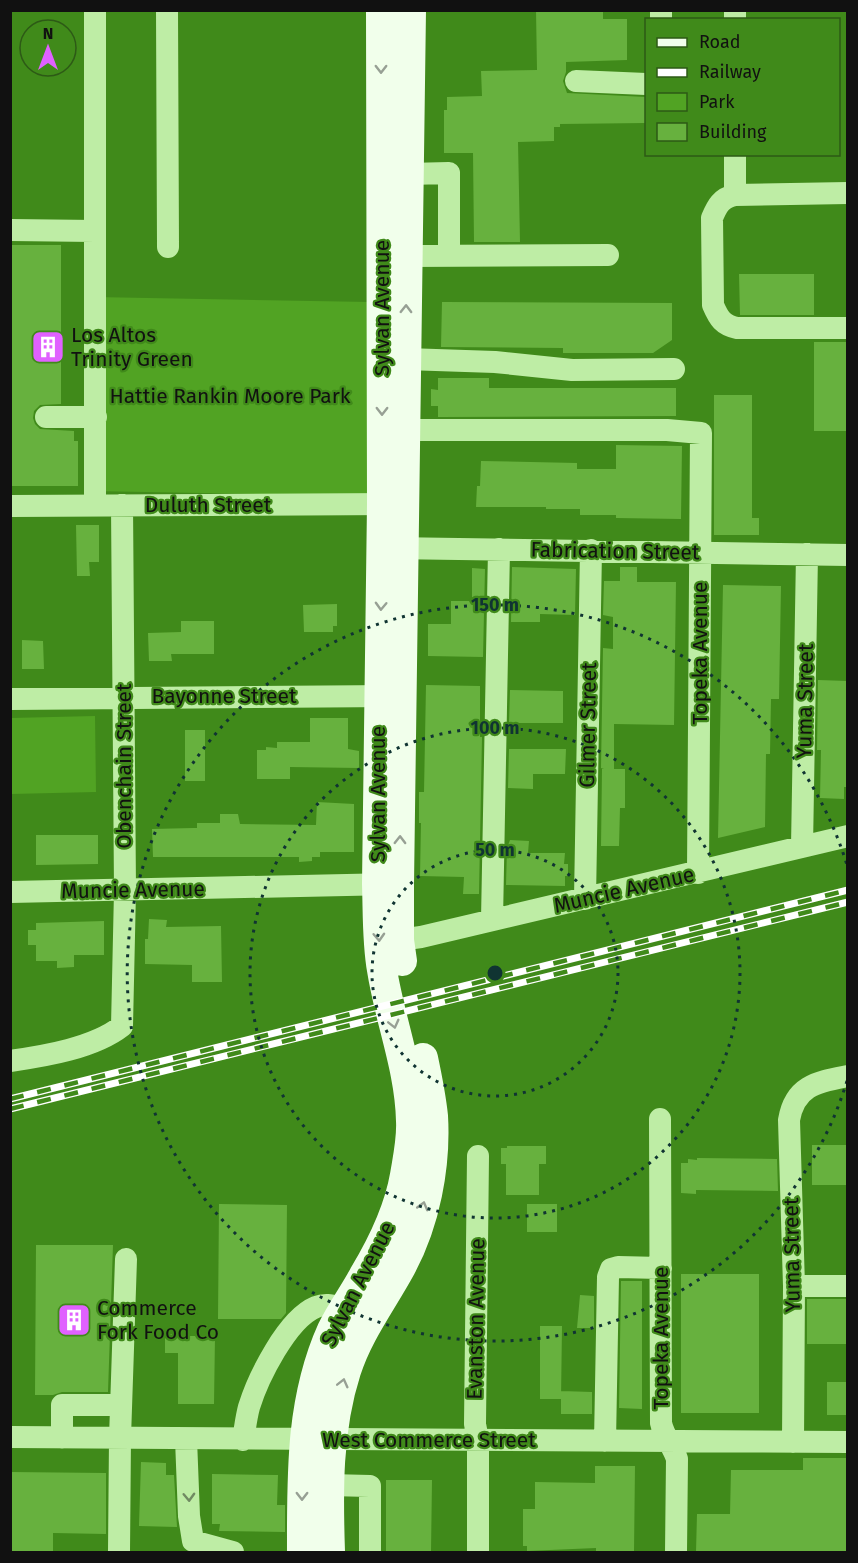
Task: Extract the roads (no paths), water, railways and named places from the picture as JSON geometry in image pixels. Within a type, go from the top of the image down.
[{"type":"main road","name":"Sylvan Avenue","points":[[303,1552],[318,1440],[318,1370],[333,1328],[364,1276],[396,1210],[405,1179],[411,1129],[410,1101],[403,1059],[382,971],[379,943],[388,884],[394,548],[381,195],[381,10]]},
{"type":"main road","name":"Sylvan Avenue","points":[[394,504],[405,430],[411,10]]},
{"type":"main road","name":"Sylvan Avenue","points":[[330,1552],[329,1485],[318,1440],[364,1328],[402,1265],[427,1194],[432,1161],[431,1099],[404,979],[388,884]]},
{"type":"street","points":[[95,10],[95,505]]},
{"type":"street","points":[[167,10],[168,247]]},
{"type":"street","points":[[576,81],[645,84]]},
{"type":"street","points":[[735,156],[735,195]]},
{"type":"street","points":[[381,195],[408,174],[449,173],[449,256]]},
{"type":"street","points":[[848,193],[735,195],[725,198],[717,206],[712,218],[713,305],[718,318],[726,326],[737,328],[848,328]]},
{"type":"street","points":[[10,230],[95,231]]},
{"type":"street","points":[[407,256],[608,255]]},
{"type":"street","points":[[406,359],[495,362],[572,370],[674,369]]},
{"type":"street","points":[[46,417],[96,417]]},
{"type":"street","name":"Topeka Avenue","points":[[405,430],[667,430],[700,433],[699,873]]},
{"type":"street","name":"Duluth Street","points":[[10,506],[394,504]]},
{"type":"street","name":"Obenchain Street","points":[[10,1061],[93,1042],[122,1026],[125,891],[122,505]]},
{"type":"street","name":"Fabrication Street","points":[[394,548],[848,555]]},
{"type":"street","points":[[492,920],[499,549]]},
{"type":"street","name":"Gilmer Street","points":[[585,899],[591,550]]},
{"type":"street","name":"Yuma Street","points":[[802,847],[807,554]]},
{"type":"street","name":"Bayonne Street","points":[[10,699],[123,696],[390,696]]},
{"type":"street","name":"Muncie Avenue","points":[[399,940],[412,939],[699,873],[848,836]]},
{"type":"street","name":"Muncie Avenue","points":[[10,892],[388,884]]},
{"type":"street","name":"Yuma Street","points":[[793,1442],[794,1286],[789,1119],[791,1108],[807,1087],[848,1076]]},
{"type":"street","name":"Topeka Avenue","points":[[660,1119],[661,1423],[663,1433],[677,1459],[676,1552]]},
{"type":"street","name":"Evanston Avenue","points":[[478,1156],[475,1424],[478,1440],[478,1552]]},
{"type":"street","points":[[119,1552],[126,1259]]},
{"type":"street","points":[[605,1441],[608,1277],[611,1269],[618,1267],[661,1268]]},
{"type":"street","points":[[794,1286],[848,1286]]},
{"type":"street","points":[[243,1440],[249,1406],[274,1354],[296,1322],[317,1307],[328,1304],[344,1308]]},
{"type":"street","points":[[62,1438],[62,1405],[121,1405]]},
{"type":"street","name":"West Commerce Street","points":[[10,1437],[848,1443]]},
{"type":"street","points":[[186,1439],[189,1516],[193,1541],[233,1552]]},
{"type":"street","points":[[329,1485],[370,1486],[370,1552]]},
{"type":"railway","points":[[10,1099],[848,890]]},
{"type":"railway","points":[[10,1109],[848,902]]},
{"type":"place","name":"Los Altos Trinity Green","points":[[48,347]]},
{"type":"place","name":"Commerce Fork Food Co","points":[[74,1320]]},
{"type":"park label","name":"Hattie Rankin Moore Park","points":[[230,396]]}]
